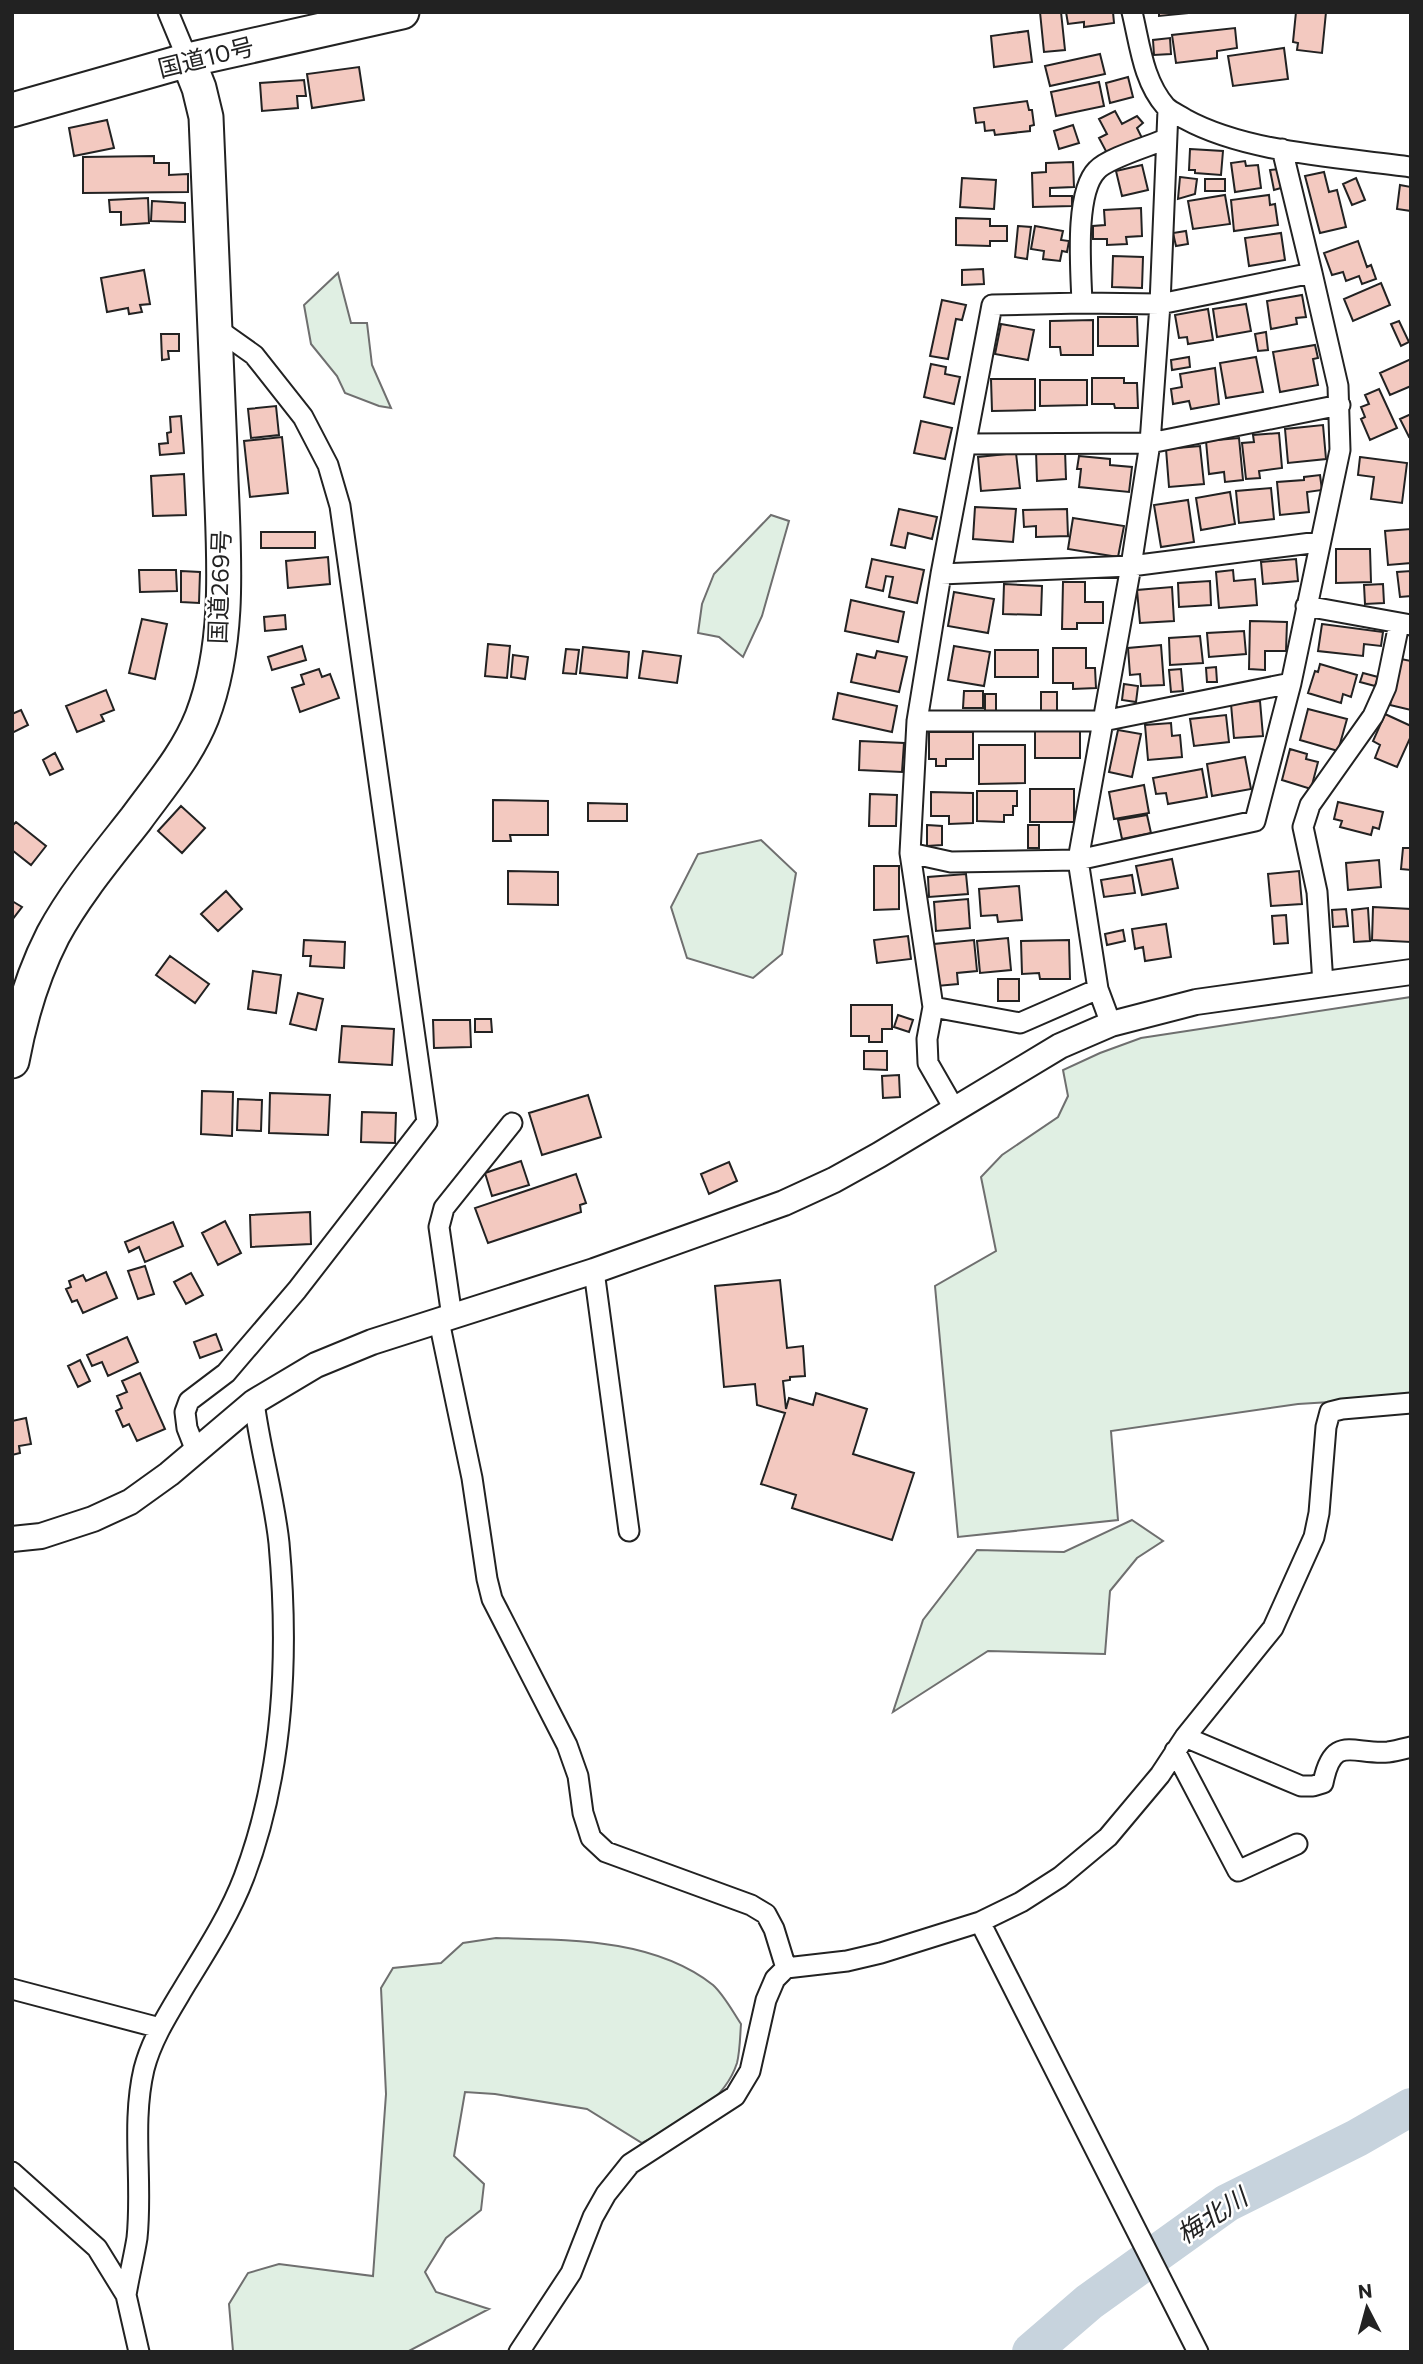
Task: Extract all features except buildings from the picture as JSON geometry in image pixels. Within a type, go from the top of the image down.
[{"type":"highway","name":"国道10号","points":[[21,108],[188,60],[402,12]]},
{"type":"highway","name":"国道269号","points":[[12,1061],[19,1004],[53,935],[85,887],[184,755],[202,717],[215,672],[222,625],[223,554],[216,328],[206,117],[188,60]]},
{"type":"street","points":[[168,12],[188,60]]},
{"type":"street","points":[[1132,12],[1149,83],[1168,110],[1199,127],[1222,135],[1282,149],[1411,167]]},
{"type":"street","points":[[1111,1024],[1098,989],[1078,860],[1131,566],[1150,443],[1160,304],[1168,110]]},
{"type":"street","points":[[1082,303],[1081,206],[1095,171],[1105,163],[1166,139]]},
{"type":"street","points":[[910,853],[951,862],[1078,860],[1255,821],[1291,683],[1340,450],[1338,386],[1282,149]]},
{"type":"street","points":[[955,1110],[928,1063],[927,1038],[933,1007],[910,853],[917,721],[941,574],[992,305],[1160,304],[1312,273]]},
{"type":"street","points":[[197,1451],[187,1428],[185,1412],[189,1401],[226,1373],[297,1290],[427,1122],[340,506],[328,466],[303,417],[254,355],[216,328]]},
{"type":"street","points":[[967,444],[1150,443],[1340,405]]},
{"type":"street","points":[[941,574],[1131,566],[1319,542]]},
{"type":"street","points":[[1306,606],[1405,625],[1386,687],[1373,716],[1310,805],[1303,827],[1317,892],[1323,984]]},
{"type":"street","points":[[917,721],[1103,721],[1291,683]]},
{"type":"street","points":[[12,1539],[41,1536],[93,1520],[130,1502],[197,1451],[254,1402],[316,1365],[372,1342],[594,1271],[784,1203],[834,1181],[1060,1046],[1111,1024],[1196,1002],[1411,972]]},
{"type":"street","points":[[933,1007],[1020,1023],[1098,989]]},
{"type":"street","points":[[512,1123],[444,1208],[439,1227],[446,1319],[486,1579],[501,1618],[567,1745],[578,1776],[583,1813],[591,1838],[606,1852],[751,1905],[766,1914],[774,1929],[786,1968]]},
{"type":"street","points":[[594,1271],[629,1531]]},
{"type":"street","points":[[126,2295],[137,2237],[140,2093],[145,2067],[160,2028],[243,1879],[262,1823],[274,1774],[282,1675],[279,1541],[254,1402]]},
{"type":"street","points":[[519,2352],[571,2273],[593,2217],[606,2194],[630,2164],[735,2096],[750,2071],[766,2000],[775,1979],[786,1968],[880,1954],[980,1922],[1021,1902],[1060,1877],[1108,1837],[1160,1775],[1180,1744],[1273,1628],[1314,1537],[1330,1412],[1411,1403]]},
{"type":"street","points":[[1180,1744],[1301,1786],[1323,1783],[1327,1764],[1335,1754],[1344,1750],[1387,1752],[1411,1747]]},
{"type":"street","points":[[1180,1744],[1238,1871],[1297,1844]]},
{"type":"street","points":[[980,1922],[1198,2352]]},
{"type":"street","points":[[12,1989],[160,2028]]},
{"type":"street","points":[[12,2172],[97,2248],[126,2295],[139,2352]]},
{"type":"green space","points":[[338,273],[351,323],[367,323],[372,365],[391,408],[345,393],[337,376],[311,344],[304,305]]},
{"type":"green space","points":[[771,515],[789,521],[762,616],[743,657],[719,637],[698,633],[702,604],[714,574]]},
{"type":"green space","points":[[761,840],[796,873],[782,954],[753,978],[687,958],[671,907],[698,854]]},
{"type":"green space","points":[[1411,997],[1411,1397],[1298,1404],[1111,1431],[1118,1520],[958,1537],[935,1286],[996,1251],[981,1177],[1002,1155],[1058,1117],[1068,1096],[1063,1070],[1141,1038]]},
{"type":"green space","points":[[1132,1520],[1163,1541],[1137,1558],[1110,1591],[1105,1654],[988,1651],[893,1712],[923,1620],[977,1550],[1064,1552]]},
{"type":"green space","points":[[496,1938],[580,1941],[609,1945],[664,1958],[689,1970],[717,1989],[741,2024],[737,2063],[730,2078],[721,2091],[698,2112],[642,2143],[587,2109],[495,2094],[465,2092],[454,2156],[484,2184],[481,2210],[446,2238],[425,2272],[436,2292],[489,2309],[407,2352],[233,2351],[229,2304],[248,2273],[279,2264],[373,2276],[386,2094],[381,1988],[393,1968],[441,1963],[463,1943]]},
{"type":"waterway","name":"梅北川","points":[[1031,2352],[1089,2302],[1227,2203],[1357,2138],[1411,2107]]}]
